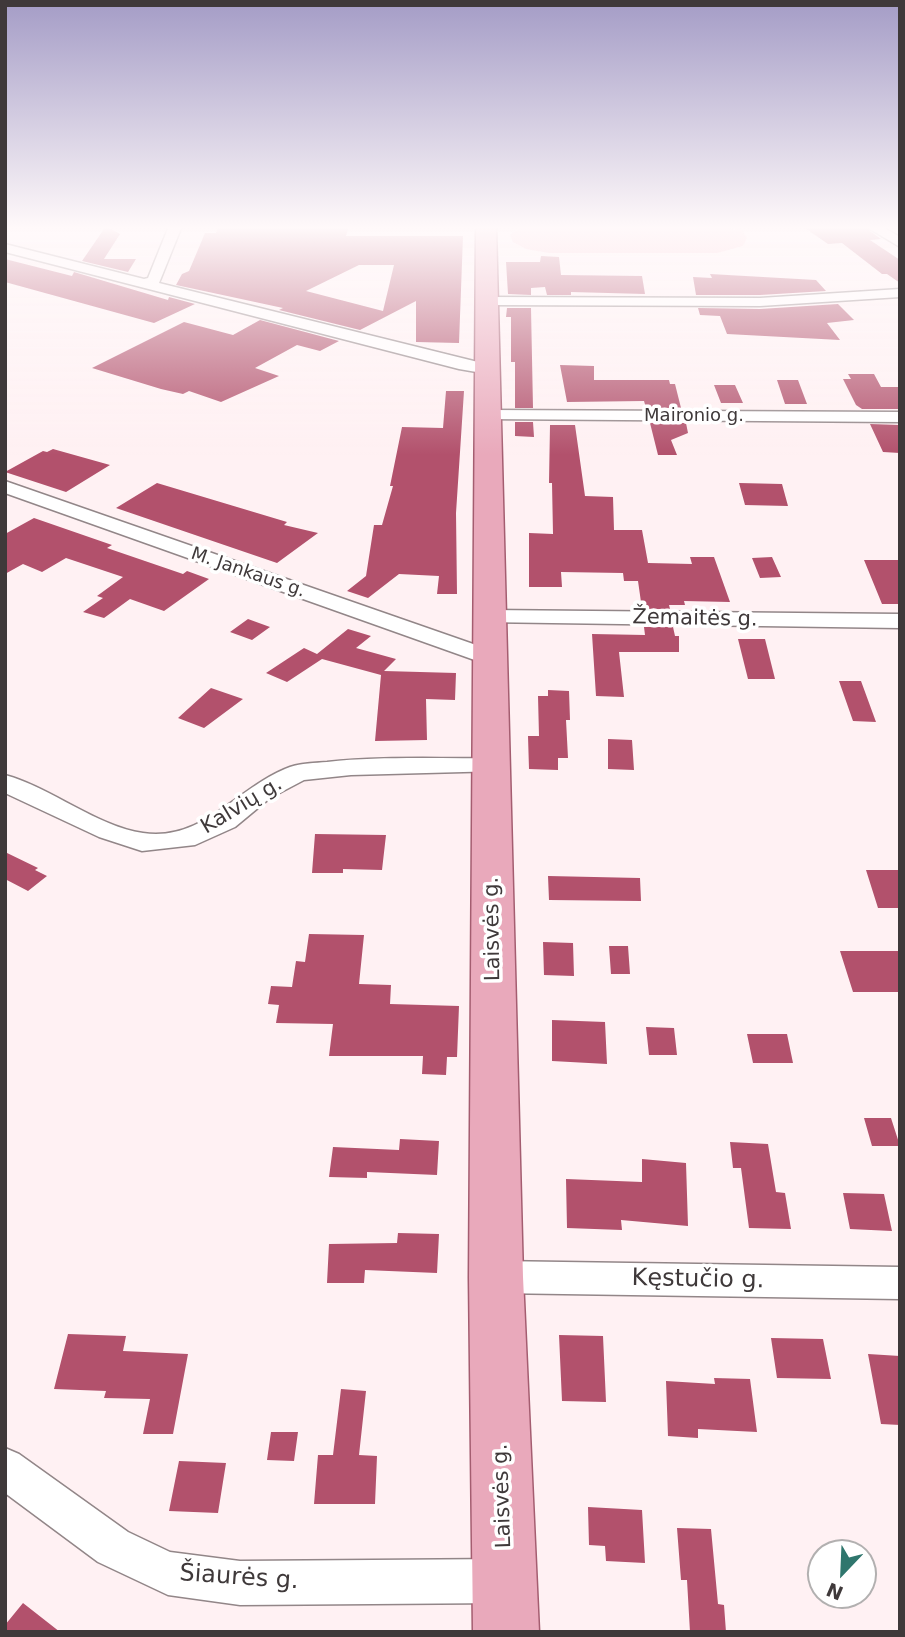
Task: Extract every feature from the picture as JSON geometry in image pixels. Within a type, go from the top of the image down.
[{"type":"main road","name":"Laisvės g.","points":[[485,302],[489,415],[496,1277],[506,1632]]},
{"type":"street","points":[[218,302],[488,369]]},
{"type":"street","name":"Maironio g.","points":[[489,415],[900,417]]},
{"type":"street","name":"M. Jankaus g.","points":[[5,487],[491,658]]},
{"type":"street","name":"Žemaitės g.","points":[[490,617],[900,621]]},
{"type":"street","name":"Kalvių g.","points":[[5,783],[108,831],[142,842],[186,839],[226,821],[261,792],[298,774],[351,767],[492,766]]},
{"type":"street","name":"Kęstučio g.","points":[[496,1277],[900,1283]]},
{"type":"street","name":"Šiaurės g.","points":[[5,1468],[113,1547],[168,1573],[240,1583],[505,1581]]},
{"type":"building","points":[[79,302],[195,304],[154,323]]},
{"type":"building","points":[[257,302],[350,302],[383,311],[385,302],[413,302],[360,330],[279,310],[283,308]]},
{"type":"building","points":[[416,302],[461,302],[459,343],[416,342]]},
{"type":"building","points":[[838,304],[854,320],[827,323],[840,340],[727,334],[720,316],[700,315],[698,308],[760,309]]},
{"type":"building","points":[[507,308],[531,308],[533,408],[515,408],[515,362],[511,362],[511,317],[506,317]]},
{"type":"building","points":[[260,320],[339,341],[320,351],[297,345],[255,368],[279,376],[221,402],[189,391],[183,394],[161,389],[92,368],[184,322],[233,335]]},
{"type":"building","points":[[560,365],[594,366],[594,380],[669,380],[670,384],[675,384],[681,408],[646,408],[644,401],[567,402]]},
{"type":"building","points":[[848,374],[874,374],[881,387],[900,387],[900,409],[862,409],[856,405],[843,379],[851,379]]},
{"type":"building","points":[[777,380],[798,380],[807,404],[785,404]]},
{"type":"building","points":[[714,385],[735,385],[743,403],[721,403]]},
{"type":"building","points":[[446,391],[464,391],[456,513],[457,594],[437,594],[439,576],[399,574],[368,598],[347,591],[366,576],[374,525],[382,525],[393,486],[390,486],[402,427],[443,428]]},
{"type":"building","points":[[515,422],[533,422],[534,437],[515,436]]},
{"type":"building","points":[[650,423],[686,423],[688,433],[671,440],[677,455],[658,455]]},
{"type":"building","points":[[870,424],[900,425],[900,453],[883,452]]},
{"type":"building","points":[[550,425],[575,425],[585,496],[613,497],[614,530],[642,530],[648,563],[692,564],[690,557],[714,557],[730,602],[684,601],[685,605],[669,605],[670,609],[642,609],[638,581],[624,581],[623,573],[561,572],[562,587],[529,587],[529,533],[553,534],[552,483],[549,483]]},
{"type":"building","points":[[53,449],[110,465],[66,492],[5,472],[43,451]]},
{"type":"building","points":[[157,483],[287,522],[284,525],[318,533],[277,563],[116,508]]},
{"type":"building","points":[[739,483],[782,484],[788,506],[745,505]]},
{"type":"building","points":[[34,518],[112,545],[107,548],[183,574],[187,571],[209,579],[164,611],[130,599],[104,618],[83,612],[103,598],[97,596],[123,577],[66,558],[42,572],[23,564],[5,574],[5,534]]},
{"type":"building","points":[[772,557],[781,577],[760,578],[752,558]]},
{"type":"building","points":[[864,560],[900,560],[900,604],[882,604]]},
{"type":"building","points":[[248,619],[270,627],[252,640],[230,632]]},
{"type":"building","points":[[644,627],[673,627],[675,636],[679,636],[679,652],[619,652],[624,697],[596,696],[592,634],[645,635]]},
{"type":"building","points":[[348,629],[371,636],[356,648],[396,659],[384,671],[456,673],[455,700],[426,699],[427,740],[375,741],[381,675],[322,659],[287,682],[266,673],[304,648],[317,654]]},
{"type":"building","points":[[738,639],[765,639],[775,679],[748,679]]},
{"type":"building","points":[[839,681],[861,681],[876,722],[853,721]]},
{"type":"building","points":[[211,688],[243,699],[204,728],[178,718]]},
{"type":"building","points":[[548,690],[569,691],[570,720],[566,720],[568,758],[558,758],[558,770],[529,769],[528,736],[539,736],[538,696],[548,696]]},
{"type":"building","points":[[608,739],[632,740],[634,770],[608,769]]},
{"type":"building","points":[[315,834],[386,835],[382,870],[343,869],[343,873],[312,873]]},
{"type":"building","points":[[5,852],[38,868],[35,870],[47,876],[28,891],[5,879]]},
{"type":"building","points":[[866,870],[900,870],[900,908],[878,908]]},
{"type":"building","points":[[548,876],[640,878],[641,901],[549,900]]},
{"type":"building","points":[[309,934],[364,935],[359,984],[391,985],[390,1004],[459,1006],[457,1057],[447,1057],[446,1075],[422,1074],[423,1056],[329,1056],[333,1024],[276,1023],[279,1005],[268,1004],[271,986],[292,987],[296,961],[305,962]]},
{"type":"building","points":[[543,942],[573,943],[574,976],[544,975]]},
{"type":"building","points":[[609,946],[628,946],[630,974],[611,974]]},
{"type":"building","points":[[840,951],[900,951],[900,992],[853,992]]},
{"type":"building","points":[[552,1020],[605,1022],[607,1064],[552,1061]]},
{"type":"building","points":[[646,1027],[674,1028],[677,1055],[649,1055]]},
{"type":"building","points":[[747,1034],[787,1034],[793,1063],[753,1063]]},
{"type":"building","points":[[864,1118],[891,1118],[900,1146],[872,1146]]},
{"type":"building","points":[[400,1139],[439,1141],[437,1175],[367,1172],[367,1178],[329,1177],[333,1147],[399,1150]]},
{"type":"building","points":[[730,1142],[768,1144],[776,1192],[785,1193],[791,1229],[749,1228],[741,1168],[733,1168]]},
{"type":"building","points":[[642,1159],[686,1163],[688,1226],[621,1220],[622,1230],[567,1228],[566,1179],[642,1182]]},
{"type":"building","points":[[843,1193],[884,1194],[892,1231],[850,1229]]},
{"type":"building","points":[[398,1233],[439,1234],[437,1273],[365,1270],[364,1283],[327,1283],[329,1244],[397,1243]]},
{"type":"building","points":[[68,1334],[126,1336],[123,1351],[188,1354],[173,1434],[143,1434],[150,1399],[104,1398],[106,1391],[54,1389]]},
{"type":"building","points":[[559,1335],[603,1336],[606,1402],[562,1401]]},
{"type":"building","points":[[771,1338],[823,1339],[831,1379],[777,1378]]},
{"type":"building","points":[[868,1354],[900,1356],[900,1425],[881,1424]]},
{"type":"building","points":[[714,1378],[750,1379],[757,1432],[698,1429],[698,1438],[668,1436],[666,1381],[715,1384]]},
{"type":"building","points":[[341,1389],[366,1391],[359,1455],[377,1456],[375,1504],[314,1504],[318,1455],[333,1455]]},
{"type":"building","points":[[271,1432],[298,1432],[294,1461],[267,1460]]},
{"type":"building","points":[[179,1461],[226,1463],[218,1513],[169,1511]]},
{"type":"building","points":[[588,1507],[642,1510],[645,1563],[606,1561],[605,1546],[589,1545]]},
{"type":"building","points":[[677,1528],[711,1529],[718,1604],[724,1605],[726,1632],[690,1632],[687,1580],[681,1580]]},
{"type":"building","points":[[23,1603],[60,1632],[5,1632],[5,1625]]}]
